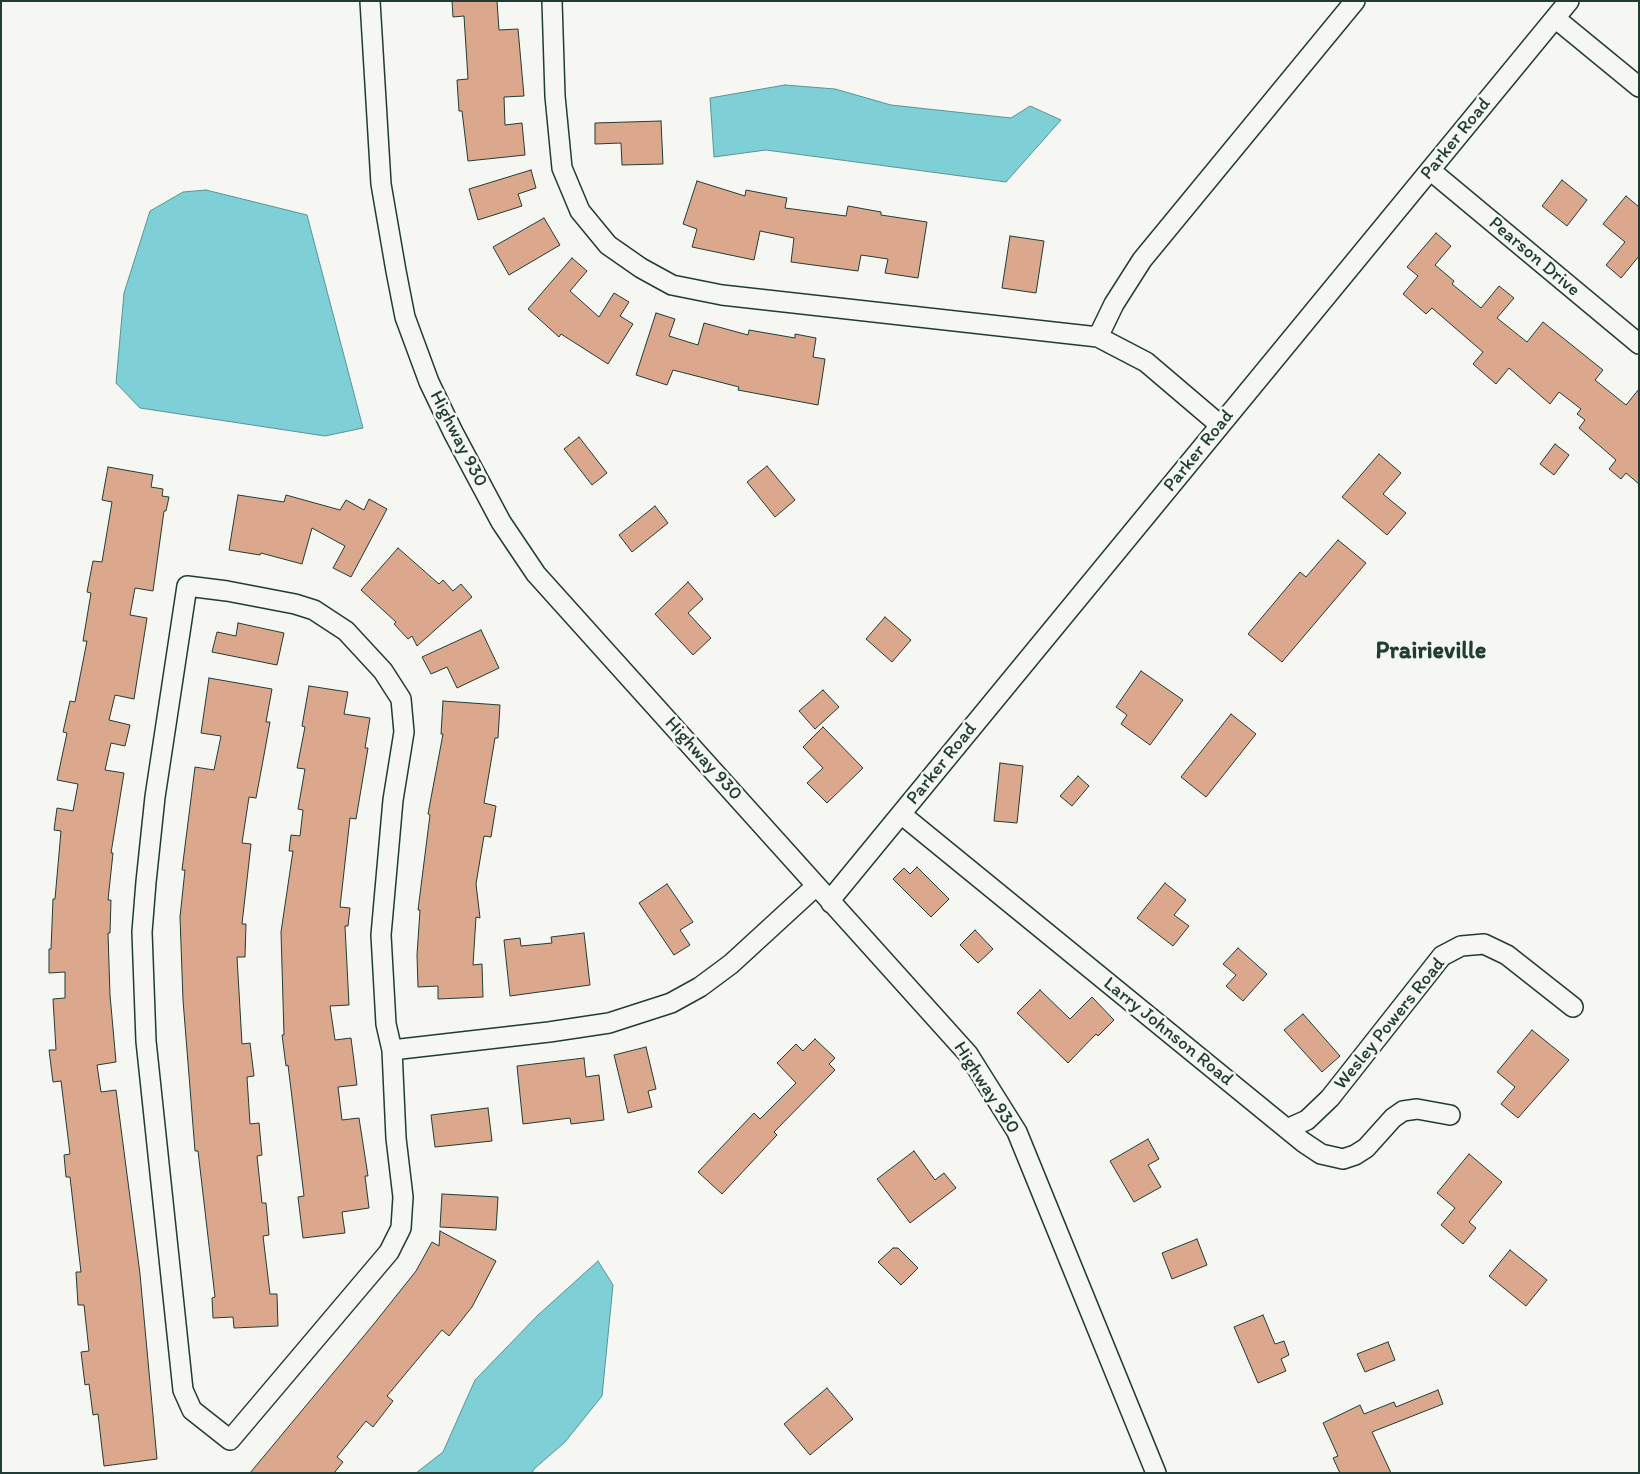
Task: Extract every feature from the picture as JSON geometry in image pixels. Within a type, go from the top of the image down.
[{"type":"street","name":"Highway 930","points":[[370,1],[380,184],[406,316],[430,382],[453,432],[501,522],[536,574],[968,1054],[1017,1132],[1156,1473]]},
{"type":"street","points":[[552,1],[555,96],[562,168],[580,211],[608,245],[641,268],[672,285],[722,295],[1098,337],[1146,362],[1220,425]]},
{"type":"street","points":[[1098,337],[1114,304],[1142,260],[1355,1]]},
{"type":"street","name":"Parker Road","points":[[831,902],[831,899],[1569,1]]},
{"type":"street","points":[[1555,18],[1639,87]]},
{"type":"street","name":"Pearson Drive","points":[[1430,170],[1639,344]]},
{"type":"street","points":[[187,586],[227,591],[295,604],[321,614],[346,631],[383,671],[401,699],[404,732],[393,800],[381,935],[386,1024],[392,1050],[396,1138],[403,1197],[401,1228],[389,1252],[230,1440],[192,1410],[184,1390],[146,1041],[142,932],[146,882],[156,787],[187,586]]},
{"type":"street","name":"Larry Johnson Road","points":[[901,814],[1287,1129],[1321,1154],[1343,1159],[1366,1148],[1393,1118],[1403,1111],[1417,1109],[1450,1116]]},
{"type":"street","points":[[392,1050],[550,1032],[609,1023],[671,1003],[700,987],[730,964],[816,886]]},
{"type":"street","name":"Wesley Powers Road","points":[[1287,1129],[1307,1120],[1330,1098],[1442,956],[1461,946],[1484,944],[1507,954],[1574,1007]]},
{"type":"water","points":[[785,85],[835,89],[891,105],[1011,118],[1030,106],[1061,120],[1006,182],[766,150],[714,157],[710,98]]},
{"type":"water","points":[[206,190],[307,215],[363,428],[325,436],[140,408],[116,383],[124,293],[150,211],[183,192]]},
{"type":"water","points":[[598,1261],[613,1285],[602,1396],[565,1442],[534,1469],[532,1473],[416,1473],[443,1452],[475,1380],[538,1315]]},
{"type":"building","points":[[452,1],[497,1],[499,30],[518,29],[524,96],[504,97],[505,125],[522,123],[525,155],[468,161],[462,111],[459,111],[457,80],[468,79],[464,16],[453,17]]},
{"type":"building","points":[[661,121],[663,164],[622,165],[621,143],[595,144],[595,123]]},
{"type":"building","points":[[531,170],[536,188],[518,194],[522,206],[478,220],[469,189]]},
{"type":"building","points":[[1562,180],[1587,200],[1567,226],[1542,206]]},
{"type":"building","points":[[697,181],[745,196],[746,190],[787,198],[785,208],[846,216],[848,206],[881,212],[881,215],[927,222],[918,278],[885,273],[888,259],[861,255],[858,271],[791,262],[794,238],[760,231],[754,260],[692,247],[697,229],[683,224]]},
{"type":"building","points":[[1626,196],[1639,207],[1639,256],[1621,278],[1606,265],[1625,242],[1603,224]]},
{"type":"building","points":[[544,218],[560,245],[509,275],[493,247]]},
{"type":"building","points":[[1436,233],[1451,246],[1435,265],[1454,281],[1452,284],[1481,308],[1499,286],[1514,298],[1497,318],[1527,342],[1543,322],[1603,370],[1595,380],[1626,405],[1639,389],[1639,484],[1626,473],[1621,479],[1609,469],[1616,460],[1579,428],[1585,420],[1577,414],[1581,409],[1559,392],[1550,404],[1509,368],[1496,384],[1473,364],[1483,352],[1432,308],[1426,314],[1403,294],[1418,276],[1407,267]]},
{"type":"building","points":[[1010,236],[1044,241],[1036,293],[1002,288]]},
{"type":"building","points":[[572,258],[587,271],[570,291],[599,317],[614,293],[629,302],[620,316],[633,324],[608,364],[561,334],[559,337],[528,309]]},
{"type":"building","points":[[656,313],[675,319],[669,336],[698,345],[704,323],[748,335],[749,330],[795,338],[795,334],[816,338],[813,357],[825,359],[818,405],[738,390],[739,387],[673,370],[667,385],[636,375]]},
{"type":"building","points":[[579,437],[607,473],[592,485],[564,449]]},
{"type":"building","points":[[1555,444],[1569,455],[1554,475],[1540,464]]},
{"type":"building","points":[[1379,454],[1401,473],[1383,494],[1406,513],[1387,535],[1342,497]]},
{"type":"building","points":[[767,466],[795,500],[775,517],[747,482]]},
{"type":"building","points":[[108,467],[153,475],[151,487],[163,489],[162,496],[169,497],[166,511],[164,511],[153,591],[135,588],[130,615],[147,618],[134,699],[115,695],[109,720],[130,725],[125,746],[111,743],[105,770],[124,773],[111,853],[113,853],[108,900],[111,900],[110,933],[108,933],[110,995],[116,1062],[97,1065],[101,1092],[116,1090],[140,1274],[157,1459],[104,1466],[98,1414],[93,1415],[89,1384],[85,1385],[81,1352],[89,1351],[84,1305],[78,1305],[76,1272],[81,1272],[70,1177],[66,1177],[64,1155],[70,1154],[61,1081],[53,1082],[49,1050],[56,1050],[53,999],[65,998],[65,972],[49,973],[49,949],[51,949],[53,899],[55,899],[61,831],[54,830],[57,808],[73,811],[78,784],[57,780],[67,733],[63,732],[70,701],[75,702],[87,641],[83,641],[91,593],[87,592],[93,561],[102,562],[112,502],[102,500]]},
{"type":"building","points":[[238,495],[284,502],[286,495],[340,510],[346,500],[364,510],[369,499],[387,509],[351,577],[333,568],[345,546],[312,528],[302,564],[261,553],[260,555],[229,550]]},
{"type":"building","points":[[655,506],[668,523],[632,552],[619,535]]},
{"type":"building","points":[[1338,540],[1366,563],[1282,662],[1248,634],[1300,572],[1306,577]]},
{"type":"building","points":[[398,548],[439,584],[443,580],[453,591],[461,584],[472,597],[417,646],[412,636],[408,639],[394,624],[396,622],[361,590]]},
{"type":"building","points":[[688,582],[703,599],[688,613],[711,638],[693,655],[655,614]]},
{"type":"building","points":[[885,617],[911,640],[892,662],[866,639]]},
{"type":"building","points":[[238,623],[284,633],[277,665],[212,652],[217,632],[236,636]]},
{"type":"building","points":[[481,630],[499,668],[457,688],[447,667],[431,674],[422,657]]},
{"type":"building","points":[[1141,671],[1183,700],[1150,745],[1121,724],[1127,715],[1116,707]]},
{"type":"building","points":[[209,678],[272,689],[266,722],[270,722],[256,798],[249,797],[242,843],[251,844],[242,924],[246,924],[245,957],[237,957],[242,1044],[250,1043],[254,1076],[247,1077],[250,1124],[259,1123],[262,1155],[257,1156],[262,1203],[266,1203],[269,1235],[263,1236],[270,1294],[277,1294],[278,1326],[234,1328],[233,1317],[213,1318],[212,1298],[215,1297],[198,1151],[195,1151],[183,1000],[180,917],[185,870],[182,870],[195,767],[214,770],[221,736],[201,733]]},
{"type":"building","points":[[309,686],[348,692],[344,714],[370,718],[365,748],[368,748],[356,819],[350,818],[340,907],[350,908],[348,926],[345,926],[349,1005],[330,1006],[335,1040],[351,1038],[357,1085],[338,1087],[342,1120],[359,1118],[368,1176],[365,1176],[369,1208],[342,1212],[345,1233],[303,1238],[298,1197],[304,1196],[288,1065],[286,1066],[282,1035],[284,1035],[281,932],[293,851],[289,851],[291,835],[300,836],[303,810],[298,809],[305,769],[297,768],[305,727],[302,726]]},
{"type":"building","points":[[823,690],[839,707],[815,729],[799,711]]},
{"type":"building","points":[[443,701],[500,705],[498,738],[495,738],[484,803],[496,806],[491,837],[484,836],[476,884],[480,918],[476,917],[473,965],[482,964],[483,997],[438,999],[438,986],[418,987],[417,955],[420,910],[418,910],[430,815],[428,814],[443,734],[441,734]]},
{"type":"building","points":[[1231,714],[1256,734],[1206,797],[1181,777]]},
{"type":"building","points":[[823,727],[863,768],[827,803],[807,783],[823,768],[803,747]]},
{"type":"building","points":[[1000,763],[1023,766],[1017,823],[994,821]]},
{"type":"building","points":[[1078,776],[1089,786],[1072,806],[1060,796]]},
{"type":"building","points":[[917,867],[949,899],[931,917],[893,879],[904,868],[910,874]]},
{"type":"building","points":[[1165,883],[1186,900],[1174,915],[1189,926],[1173,946],[1137,918]]},
{"type":"building","points":[[667,884],[693,922],[680,930],[690,945],[674,955],[639,903]]},
{"type":"building","points":[[975,930],[993,949],[978,963],[960,945]]},
{"type":"building","points":[[584,933],[590,985],[510,996],[504,940],[520,938],[521,946],[552,943],[551,937]]},
{"type":"building","points":[[1238,948],[1267,974],[1243,1001],[1226,986],[1236,975],[1223,964]]},
{"type":"building","points":[[1040,990],[1070,1019],[1092,997],[1114,1020],[1098,1036],[1096,1034],[1068,1063],[1017,1013]]},
{"type":"building","points":[[1303,1014],[1340,1056],[1322,1072],[1284,1030]]},
{"type":"building","points":[[1532,1030],[1569,1060],[1518,1118],[1501,1104],[1515,1087],[1497,1072]]},
{"type":"building","points":[[815,1039],[835,1058],[829,1064],[835,1070],[774,1132],[777,1135],[722,1194],[698,1172],[754,1113],[760,1119],[796,1083],[777,1063],[796,1044],[803,1051]]},
{"type":"building","points":[[646,1047],[656,1089],[648,1091],[652,1107],[628,1113],[614,1055]]},
{"type":"building","points":[[584,1058],[586,1077],[599,1075],[604,1120],[571,1124],[570,1118],[523,1124],[517,1066]]},
{"type":"building","points":[[488,1108],[492,1141],[435,1147],[431,1115]]},
{"type":"building","points":[[1148,1139],[1159,1159],[1148,1165],[1161,1187],[1134,1202],[1110,1161]]},
{"type":"building","points":[[914,1151],[935,1180],[944,1173],[956,1188],[910,1223],[877,1179]]},
{"type":"building","points":[[1469,1154],[1502,1182],[1469,1222],[1476,1228],[1463,1244],[1441,1225],[1455,1208],[1437,1193]]},
{"type":"building","points":[[442,1194],[498,1197],[496,1230],[440,1227]]},
{"type":"building","points":[[440,1231],[496,1261],[472,1307],[449,1336],[442,1330],[387,1396],[393,1401],[373,1427],[366,1421],[337,1457],[343,1462],[334,1473],[250,1473],[416,1271],[432,1242],[439,1246]]},
{"type":"building","points":[[1197,1239],[1207,1265],[1172,1279],[1162,1253]]},
{"type":"building","points":[[893,1248],[898,1248],[918,1268],[901,1285],[878,1262]]},
{"type":"building","points":[[1510,1250],[1547,1280],[1526,1306],[1489,1276]]},
{"type":"building","points":[[1263,1315],[1275,1344],[1284,1341],[1289,1355],[1281,1359],[1286,1371],[1258,1383],[1234,1327]]},
{"type":"building","points":[[1388,1342],[1395,1360],[1365,1372],[1357,1354]]},
{"type":"building","points":[[827,1388],[853,1419],[810,1455],[784,1424]]},
{"type":"building","points":[[1438,1390],[1443,1404],[1372,1432],[1391,1473],[1340,1473],[1333,1458],[1338,1456],[1323,1423],[1360,1405],[1364,1414],[1394,1402],[1396,1407]]},
{"type":"district","name":"Prairieville","points":[[1431,652]]}]
